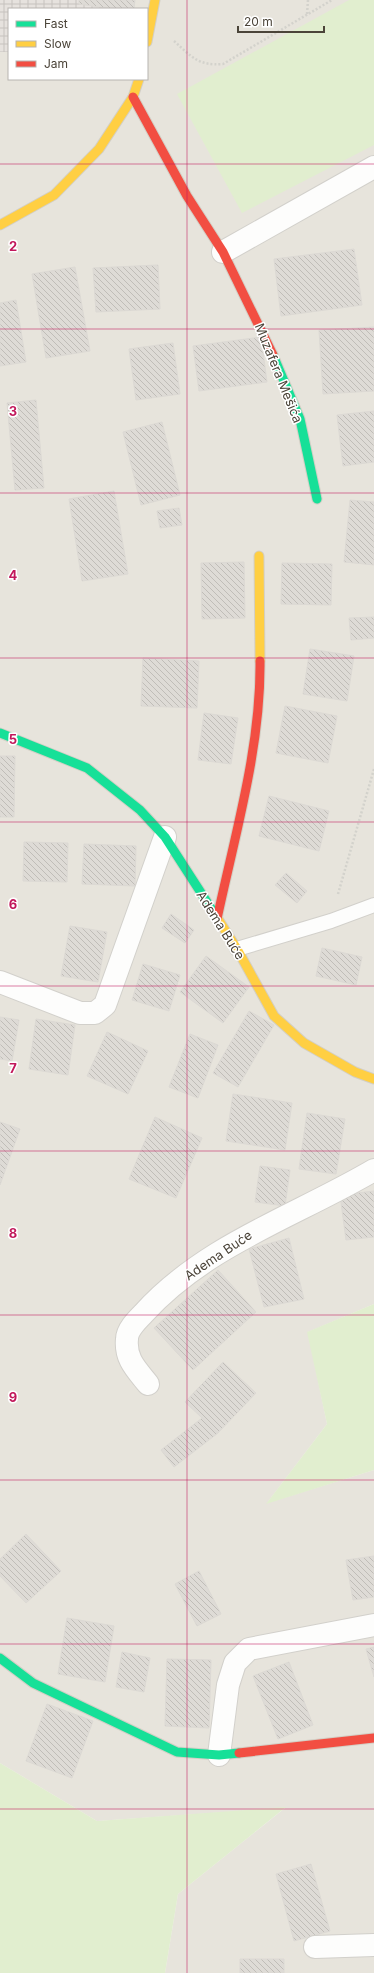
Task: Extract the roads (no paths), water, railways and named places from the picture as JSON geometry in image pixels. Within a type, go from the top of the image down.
[{"type":"street","points":[[148,37],[154,0]]},
{"type":"street","points":[[0,225],[54,195],[99,149],[133,97],[139,80]]},
{"type":"street","name":"Muzafera Mešića","points":[[133,97],[187,196],[223,252],[264,333],[300,420],[317,500]]},
{"type":"street","points":[[223,252],[374,167]]},
{"type":"street","points":[[217,919],[252,759],[260,677],[259,556]]},
{"type":"street","name":"Adema Buće","points":[[0,733],[87,768],[140,810],[165,837],[217,919],[238,949],[274,1016],[304,1043],[354,1072],[374,1079]]},
{"type":"street","points":[[0,982],[80,1013],[95,1013],[100,1009],[105,1004],[165,837]]},
{"type":"street","name":"Adema Buće","points":[[148,1384],[129,1361],[126,1338],[135,1323],[156,1299],[196,1268],[259,1228],[374,1170]]},
{"type":"street","points":[[219,1755],[228,1685],[235,1663],[248,1649],[374,1625]]},
{"type":"street","points":[[0,1658],[33,1683],[177,1752],[219,1755],[374,1738]]},
{"type":"street","points":[[315,1947],[374,1944]]},
{"type":"lane","points":[[238,949],[331,921],[374,905]]}]
